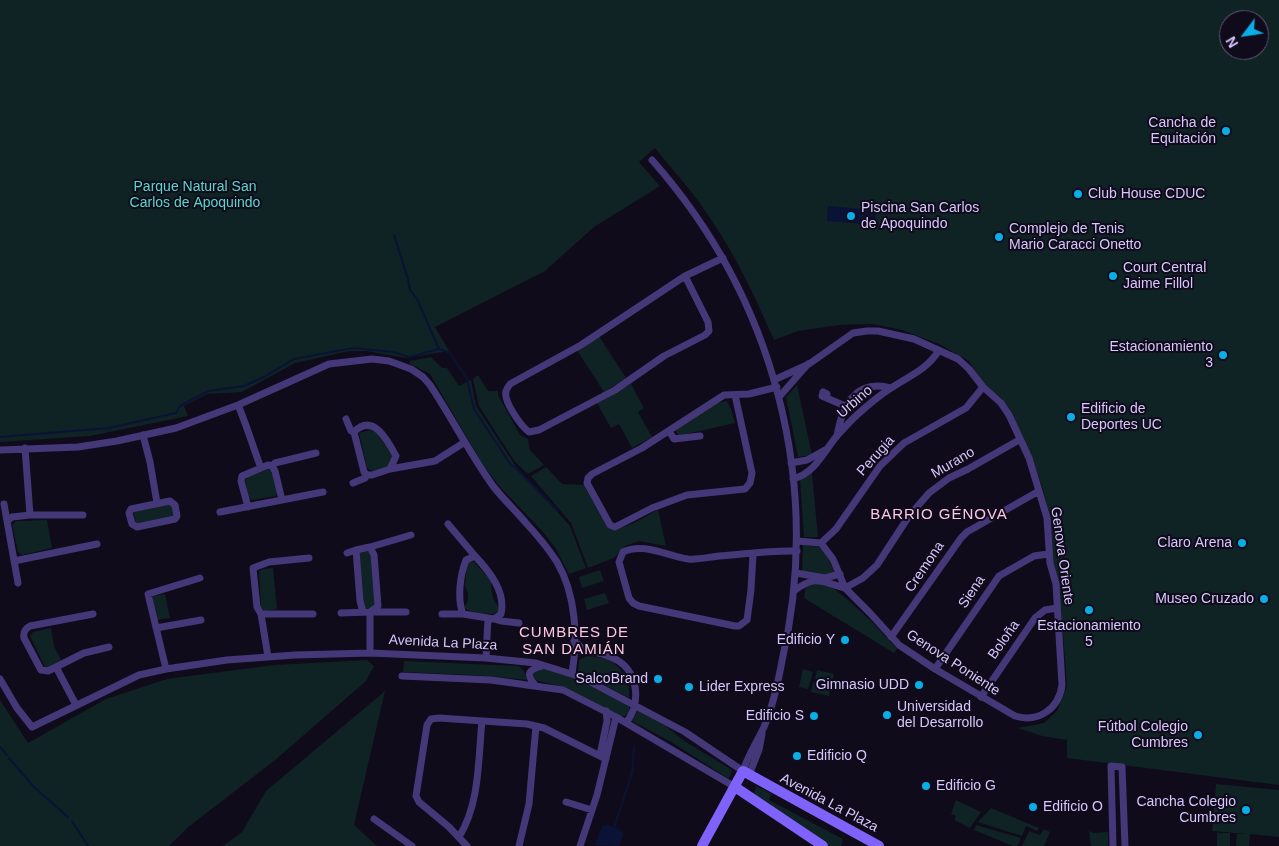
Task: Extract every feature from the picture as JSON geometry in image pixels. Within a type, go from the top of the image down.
[{"type":"main road","name":"Avenida La Plaza","points":[[746,773],[879,846]]},
{"type":"main road","points":[[709,846],[746,773]]},
{"type":"main road","points":[[761,804],[763,795],[772,788]]},
{"type":"main road","points":[[738,789],[823,846]]},
{"type":"main road","points":[[702,846],[738,789]]},
{"type":"street","points":[[652,160],[691,208],[723,258],[750,313],[775,383],[788,438],[793,478],[797,551],[794,591],[790,621],[773,700],[746,773]]},
{"type":"street","points":[[685,276],[708,322],[709,331],[705,335],[664,356],[615,390],[539,430],[529,432],[522,426],[506,399],[506,391],[510,384],[581,345],[685,276],[723,258]]},
{"type":"street","name":"Genova Oriente","points":[[735,395],[752,473],[750,483],[745,489],[687,495],[652,508],[615,527],[610,525],[587,483],[588,478],[614,461],[642,448],[724,395],[749,394],[775,383],[808,364],[847,336],[859,331],[892,333],[914,339],[958,359],[964,364],[982,387],[1005,409],[1011,419],[1019,440],[1029,458],[1047,518],[1048,554],[1056,584],[1062,685],[1060,695],[1054,705]]},
{"type":"street","name":"Urbino","points":[[793,478],[802,476],[813,468],[837,436],[865,408],[891,388],[926,366],[939,350]]},
{"type":"street","points":[[0,450],[78,447],[176,428],[238,405],[329,364],[372,359],[389,361],[404,366],[423,377],[495,488],[527,524],[557,563],[570,595],[574,641],[572,674]]},
{"type":"street","name":"Genova Oriente","points":[[779,397],[808,364]]},
{"type":"street","name":"Urbino","points":[[837,436],[841,415],[845,406],[854,395],[867,388],[884,386],[891,388]]},
{"type":"street","name":"Perugia","points":[[821,543],[836,529],[880,466],[904,443],[966,408],[982,387]]},
{"type":"street","points":[[827,397],[845,406]]},
{"type":"street","points":[[238,405],[261,468]]},
{"type":"street","points":[[346,419],[350,431],[354,432],[364,472],[367,475]]},
{"type":"street","points":[[354,432],[356,429],[364,426],[376,427],[384,435],[396,456],[412,466]]},
{"type":"street","points":[[669,431],[674,439],[700,436]]},
{"type":"street","points":[[143,435],[157,503]]},
{"type":"street","name":"Murano","points":[[845,588],[863,578],[877,565],[909,516],[938,485],[979,464],[1019,440]]},
{"type":"street","points":[[353,482],[365,478],[367,475],[390,469],[435,461],[465,442]]},
{"type":"street","points":[[25,448],[30,515]]},
{"type":"street","name":"Urbino","points":[[791,463],[807,460],[826,450]]},
{"type":"street","points":[[248,507],[241,481],[242,476],[268,465],[272,466],[275,463],[316,452]]},
{"type":"street","points":[[390,469],[396,456]]},
{"type":"street","points":[[272,466],[282,500]]},
{"type":"street","name":"Cremona","points":[[892,636],[960,538],[967,532],[1039,491]]},
{"type":"street","points":[[220,512],[323,492]]},
{"type":"street","points":[[174,502],[176,518],[137,527],[132,524],[129,513],[131,509],[157,503],[174,502]]},
{"type":"street","points":[[4,504],[18,583]]},
{"type":"street","points":[[7,521],[12,517],[30,515],[83,515]]},
{"type":"street","points":[[448,524],[497,586],[503,604],[501,614],[491,618]]},
{"type":"street","points":[[347,553],[411,536]]},
{"type":"street","points":[[796,541],[821,543]]},
{"type":"street","name":"Genova Poniente","points":[[821,543],[833,559],[845,588],[905,650],[1009,714],[1024,718],[1041,716],[1054,705]]},
{"type":"street","points":[[14,561],[97,544]]},
{"type":"street","points":[[366,612],[378,606],[374,555],[370,547]]},
{"type":"street","points":[[753,554],[747,620],[740,626],[639,606],[633,603],[629,598],[619,562],[623,552],[636,548],[694,559],[767,551],[797,551]]},
{"type":"street","points":[[356,550],[360,601],[366,612],[370,653]]},
{"type":"street","name":"Siena","points":[[935,669],[999,576],[1034,556],[1048,554]]},
{"type":"street","points":[[463,614],[460,604],[463,567],[466,560],[475,556]]},
{"type":"street","points":[[268,657],[261,614],[257,607],[253,568],[269,562],[309,558]]},
{"type":"street","points":[[796,573],[825,578],[840,574]]},
{"type":"street","points":[[166,669],[148,594],[200,578]]},
{"type":"street","points":[[794,591],[804,583],[818,580],[845,588]]},
{"type":"street","name":"Boloña","points":[[980,697],[1035,618],[1045,610],[1057,608]]},
{"type":"street","points":[[341,613],[406,612]]},
{"type":"street","points":[[93,614],[30,626],[25,629],[24,638],[41,670],[48,671],[84,652],[109,647]]},
{"type":"street","points":[[261,614],[313,614]]},
{"type":"street","points":[[442,614],[480,615],[519,624]]},
{"type":"street","points":[[486,658],[491,618]]},
{"type":"street","points":[[156,628],[201,620]]},
{"type":"street","points":[[574,641],[588,651],[608,656],[622,663],[633,681],[636,698],[632,716],[626,723]]},
{"type":"street","points":[[574,659],[588,651]]},
{"type":"street","name":"Avenida La Plaza","points":[[0,679],[14,703],[32,727],[139,674],[227,660],[370,653],[486,658],[544,665],[572,674],[635,705],[684,732],[746,773]]},
{"type":"street","points":[[520,662],[535,685]]},
{"type":"street","points":[[529,676],[532,669],[544,665]]},
{"type":"street","points":[[56,666],[76,704]]},
{"type":"street","points":[[402,676],[491,680],[563,690],[606,711],[738,789]]},
{"type":"street","points":[[580,846],[592,810],[603,757],[607,721],[606,711]]},
{"type":"street","points":[[603,757],[616,717]]},
{"type":"street","points":[[466,846],[441,820],[419,802],[416,796],[427,725],[431,719],[536,726],[554,732],[603,757]]},
{"type":"street","points":[[459,837],[468,820],[474,798],[482,721]]},
{"type":"street","points":[[519,846],[529,804],[536,726]]},
{"type":"street","points":[[1113,846],[1111,766],[1122,767],[1125,846]]},
{"type":"street","points":[[1113,792],[1123,796]]},
{"type":"street","points":[[566,802],[592,810]]},
{"type":"street","points":[[374,819],[412,846]]},
{"type":"green space","name":"Parque Natural San Carlos de Apoquindo","points":[[0,0],[1279,0],[1279,785],[1067,758],[1067,740],[1042,736],[1018,728],[1044,723],[1057,711],[1067,686],[1061,607],[1052,563],[1050,519],[1043,489],[1031,455],[1021,438],[1010,410],[1002,399],[983,383],[969,361],[939,344],[902,330],[873,324],[839,325],[798,331],[774,340],[730,249],[699,202],[655,148],[639,162],[660,186],[594,227],[545,271],[435,327],[449,351],[406,358],[367,351],[349,351],[295,363],[242,392],[207,394],[184,406],[188,416],[90,436],[0,442]]},
{"type":"green space","points":[[599,336],[626,378],[604,392],[577,350]]},
{"type":"green space","points":[[431,357],[442,368],[447,368],[459,386],[471,380],[476,406],[515,465],[570,526],[586,568],[569,574],[556,549],[544,533],[500,487],[483,465],[430,374],[410,364],[410,361]]},
{"type":"green space","points":[[478,375],[488,391],[498,391],[498,395],[520,435],[528,439],[530,450],[544,465],[528,474],[515,462],[479,406],[473,379]]},
{"type":"green space","points":[[631,384],[644,408],[638,412],[652,437],[632,448],[619,424],[611,428],[597,403]]},
{"type":"green space","points":[[797,385],[812,455],[798,457],[786,397]]},
{"type":"green space","points":[[727,401],[735,423],[678,436],[676,430],[717,403]]},
{"type":"green space","points":[[370,430],[379,434],[393,458],[390,466],[372,471],[367,468],[359,433]]},
{"type":"green space","points":[[546,467],[562,484],[584,485],[607,527],[612,529],[626,526],[658,510],[666,546],[639,541],[625,546],[614,558],[588,568],[571,523],[531,476]]},
{"type":"green space","points":[[269,469],[272,471],[277,492],[276,496],[252,500],[249,498],[245,480],[247,477]]},
{"type":"green space","points":[[812,473],[818,537],[804,537],[800,480]]},
{"type":"green space","points":[[172,504],[174,518],[136,525],[133,510]]},
{"type":"green space","points":[[47,520],[52,548],[22,555],[18,552],[12,525],[16,521]]},
{"type":"green space","points":[[803,545],[820,547],[829,559],[834,572],[824,576],[802,571]]},
{"type":"green space","points":[[370,551],[375,608],[363,608],[358,553]]},
{"type":"green space","points":[[469,561],[474,562],[492,582],[492,592],[495,602],[499,607],[498,612],[491,614],[481,613],[470,611],[464,607],[468,601],[468,593],[465,586],[467,564]]},
{"type":"green space","points":[[273,568],[277,609],[264,611],[261,607],[259,571]]},
{"type":"green space","points":[[600,570],[604,581],[582,588],[579,577]]},
{"type":"green space","points":[[816,583],[832,587],[848,600],[897,649],[894,653],[804,598],[806,585]]},
{"type":"green space","points":[[605,593],[609,603],[587,610],[584,599]]},
{"type":"green space","points":[[165,594],[170,618],[157,620],[152,596]]},
{"type":"green space","points":[[51,628],[54,646],[61,660],[47,668],[30,636],[33,632]]},
{"type":"green space","points":[[587,656],[607,659],[621,670],[629,686],[629,698],[578,671],[579,660]]},
{"type":"green space","points":[[367,660],[374,666],[366,681],[274,761],[187,828],[169,846],[0,846],[0,700],[28,743],[106,699],[167,679],[274,665]]},
{"type":"green space","points":[[404,661],[518,666],[523,670],[528,680],[474,675],[403,672]]},
{"type":"green space","points":[[541,668],[573,677],[629,705],[629,713],[625,716],[620,716],[564,687],[534,679],[533,674]]},
{"type":"green space","points":[[803,669],[813,672],[808,689],[799,687]]},
{"type":"green space","points":[[817,670],[834,674],[832,683],[815,679]]},
{"type":"green space","points":[[813,682],[831,687],[829,696],[811,692]]},
{"type":"green space","points":[[385,691],[354,825],[377,846],[223,846],[242,832],[266,791]]},
{"type":"green space","points":[[638,710],[666,726],[683,740],[732,770],[729,779],[673,743],[632,721]]},
{"type":"green space","name":"Cancha Colegio Cumbres","points":[[1216,784],[1279,790],[1279,837],[1250,834],[1249,846],[1236,846],[1237,834],[1248,834],[1212,831]]},
{"type":"green space","points":[[756,786],[772,794],[769,800],[843,839],[841,846],[830,846],[754,794]]},
{"type":"green space","points":[[956,800],[981,812],[970,828],[954,820],[956,816],[951,814]]},
{"type":"green space","points":[[991,808],[1039,828],[1037,831],[1026,826],[1022,836],[978,822]]},
{"type":"green space","points":[[976,825],[1021,838],[1017,846],[1013,846],[974,830]]},
{"type":"green space","points":[[1044,829],[1050,832],[1044,846],[1022,846],[1029,831],[1040,835]]},
{"type":"green space","points":[[1089,831],[1094,833],[1108,832],[1108,846],[1091,846]]},
{"type":"green space","points":[[1217,833],[1230,833],[1230,846],[1217,846]]},
{"type":"water","name":"Piscina San Carlos de Apoquindo","points":[[828,206],[876,210],[875,225],[827,221]]},
{"type":"water","points":[[607,825],[619,829],[624,834],[619,846],[595,845],[602,826]]},
{"type":"waterway","points":[[394,235],[410,290],[417,299],[439,349]]},
{"type":"waterway","points":[[0,437],[109,428],[176,413],[180,406],[208,391],[244,386],[264,377],[294,359],[353,348],[393,352],[409,357],[439,349],[450,353],[467,379],[474,409],[511,465],[558,511]]},
{"type":"waterway","points":[[614,828],[632,773],[634,746]]},
{"type":"waterway","points":[[0,747],[7,755]]},
{"type":"waterway","points":[[9,758],[34,787],[68,817]]},
{"type":"waterway","points":[[72,821],[88,846]]},
{"type":"place","name":"Cancha de Equitación","points":[[1226,131]]},
{"type":"place","name":"Club House CDUC","points":[[1078,194]]},
{"type":"place","name":"Piscina San Carlos de Apoquindo","points":[[851,216]]},
{"type":"place","name":"Complejo de Tenis Mario Caracci Onetto","points":[[999,237]]},
{"type":"place","name":"Court Central Jaime Fillol","points":[[1113,276]]},
{"type":"place","name":"Estacionamiento 3","points":[[1223,355]]},
{"type":"place","name":"Edificio de Deportes UC","points":[[1071,417]]},
{"type":"place","name":"Claro Arena","points":[[1242,543]]},
{"type":"place","name":"Museo Cruzado","points":[[1264,599]]},
{"type":"place","name":"Estacionamiento 5","points":[[1089,610]]},
{"type":"place","name":"Edificio Y","points":[[845,640]]},
{"type":"place","name":"SalcoBrand","points":[[658,679]]},
{"type":"place","name":"Gimnasio UDD","points":[[919,685]]},
{"type":"place","name":"Lider Express","points":[[689,687]]},
{"type":"place","name":"Universidad del Desarrollo","points":[[887,715]]},
{"type":"place","name":"Edificio S","points":[[814,716]]},
{"type":"place","name":"Fútbol Colegio Cumbres","points":[[1198,735]]},
{"type":"place","name":"Edificio Q","points":[[797,756]]},
{"type":"place","name":"Edificio G","points":[[926,786]]},
{"type":"place","name":"Edificio O","points":[[1033,807]]},
{"type":"place","name":"Cancha Colegio Cumbres","points":[[1246,810]]},
{"type":"district","name":"BARRIO GÉNOVA","points":[[939,515]]},
{"type":"district","name":"CUMBRES DE SAN DAMIÁN","points":[[574,642]]}]
